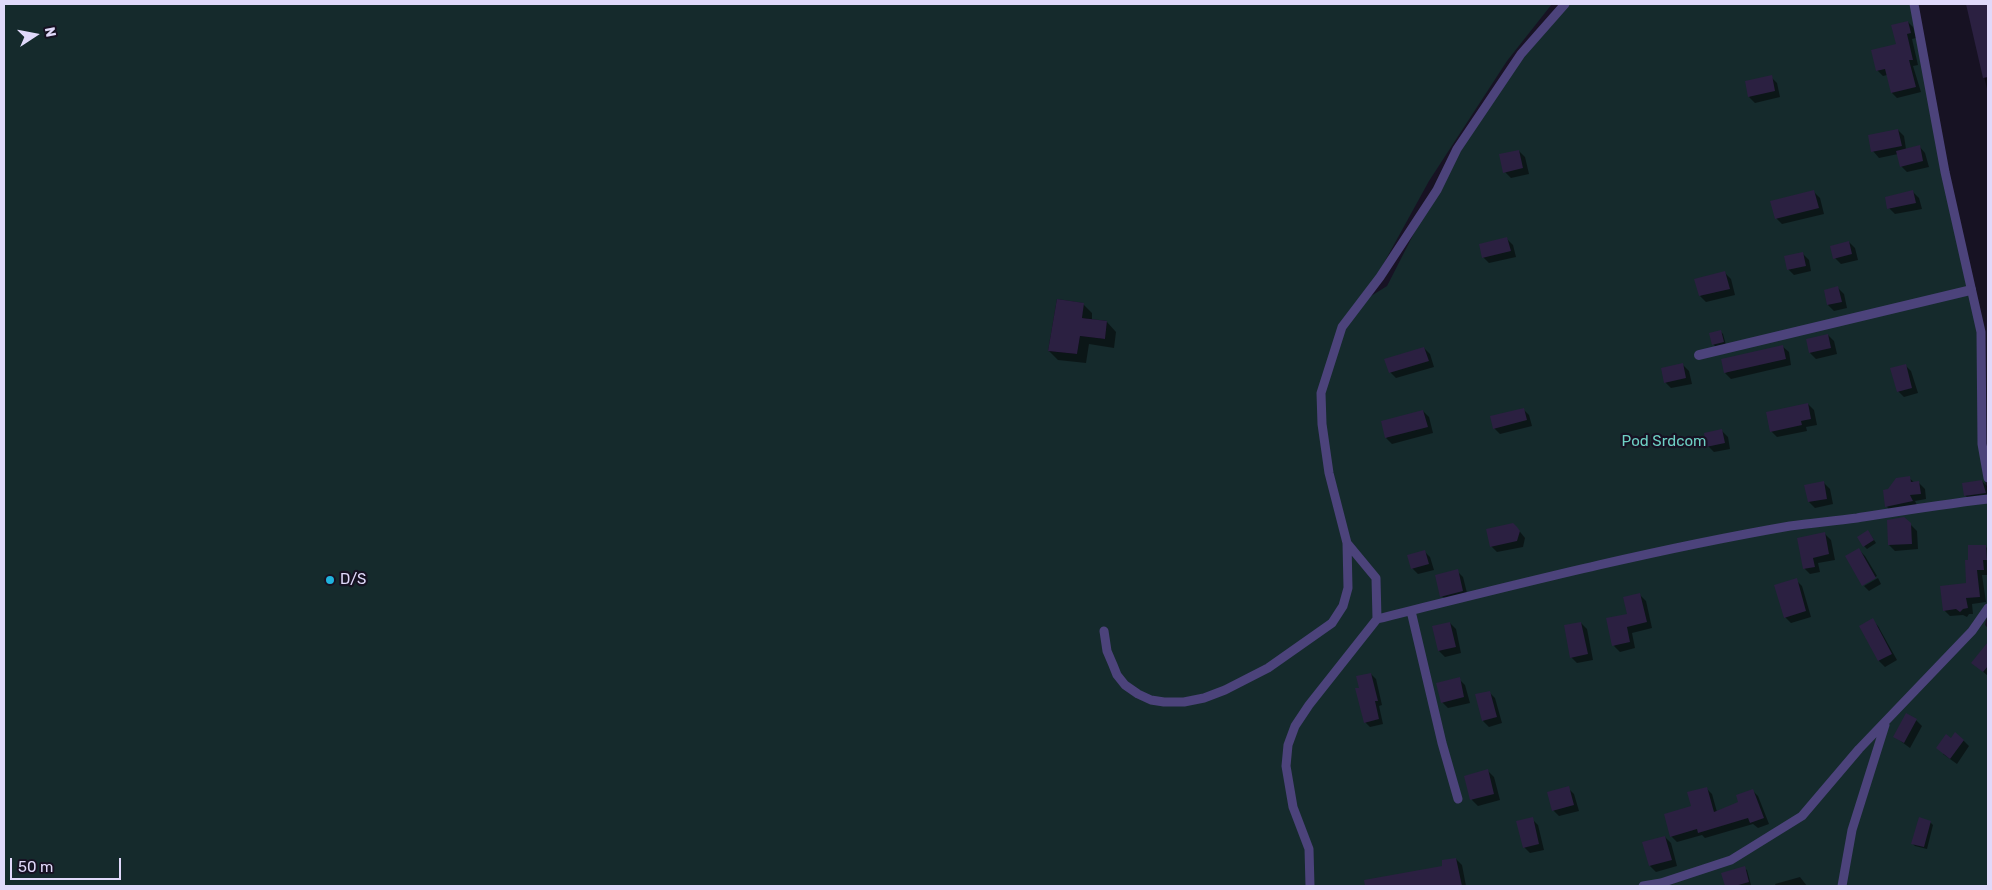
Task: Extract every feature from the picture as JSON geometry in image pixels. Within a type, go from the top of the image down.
[{"type":"street","points":[[1699,355],[1971,290]]},
{"type":"lane","points":[[1104,631],[1107,651],[1117,675],[1132,690],[1151,700],[1164,702],[1204,698],[1225,690],[1268,668],[1332,623],[1343,606],[1348,588],[1347,543],[1330,473],[1322,424],[1321,393],[1342,326],[1380,278],[1437,190],[1457,149],[1521,54],[1565,4]]},
{"type":"lane","points":[[1914,4],[1945,172],[1981,332],[1982,444],[1988,478]]},
{"type":"lane","points":[[1310,886],[1310,849],[1293,806],[1286,766],[1288,745],[1295,726],[1309,705],[1377,619],[1577,570],[1722,539],[1791,526],[1855,518],[1930,505],[1988,499]]},
{"type":"lane","points":[[1347,543],[1376,578],[1377,619]]},
{"type":"lane","points":[[1643,886],[1661,883],[1731,860],[1802,816],[1859,749],[1972,631],[1988,608]]},
{"type":"lane","points":[[1411,611],[1442,743],[1458,798]]},
{"type":"lane","points":[[1842,886],[1852,830],[1886,722]]},
{"type":"green space","name":"Pod Srdcom","points":[[4,4],[1552,4],[1507,61],[1429,181],[1363,301],[1387,286],[1457,149],[1521,54],[1565,4],[1914,4],[1981,332],[1983,459],[1988,505],[1988,612],[1985,625],[1988,628],[1988,886],[4,886]],"holes":[[[1057,299],[1083,303],[1082,318],[1107,321],[1105,339],[1080,336],[1077,354],[1048,351]]]},
{"type":"building","points":[[1966,4],[1988,4],[1988,77],[1983,78]]},
{"type":"building","points":[[1908,21],[1911,33],[1907,34],[1913,60],[1909,60],[1916,87],[1891,93],[1885,69],[1876,71],[1871,50],[1896,44],[1891,25]]},
{"type":"building","points":[[1772,75],[1775,91],[1748,97],[1745,81]]},
{"type":"building","points":[[1898,129],[1902,146],[1871,152],[1868,135]]},
{"type":"building","points":[[1920,145],[1923,161],[1900,167],[1896,151]]},
{"type":"building","points":[[1519,150],[1523,168],[1503,173],[1499,154]]},
{"type":"building","points":[[1814,190],[1819,208],[1775,219],[1770,201]]},
{"type":"building","points":[[1913,190],[1916,203],[1887,209],[1885,197]]},
{"type":"building","points":[[1507,237],[1511,251],[1482,258],[1479,244]]},
{"type":"building","points":[[1849,241],[1852,254],[1833,259],[1830,246]]},
{"type":"building","points":[[1803,252],[1806,266],[1787,270],[1784,256]]},
{"type":"building","points":[[1725,271],[1730,289],[1699,296],[1694,279]]},
{"type":"building","points":[[1838,286],[1842,302],[1827,305],[1824,290]]},
{"type":"building","points":[[1057,299],[1084,303],[1082,318],[1107,321],[1105,339],[1080,336],[1077,354],[1048,351]]},
{"type":"building","points":[[1721,330],[1724,342],[1712,345],[1709,333]]},
{"type":"building","points":[[1828,334],[1831,348],[1809,353],[1806,339]]},
{"type":"building","points":[[1783,345],[1786,359],[1724,373],[1721,359]]},
{"type":"building","points":[[1424,347],[1429,361],[1389,373],[1384,359]]},
{"type":"building","points":[[1683,363],[1686,378],[1664,383],[1661,368]]},
{"type":"building","points":[[1906,364],[1912,388],[1897,392],[1890,368]]},
{"type":"building","points":[[1808,403],[1811,419],[1801,421],[1802,425],[1770,432],[1766,412]]},
{"type":"building","points":[[1524,408],[1527,420],[1493,429],[1490,416]]},
{"type":"building","points":[[1423,410],[1428,427],[1385,438],[1381,421]]},
{"type":"building","points":[[1722,429],[1725,443],[1706,447],[1704,433]]},
{"type":"building","points":[[1910,476],[1911,482],[1919,481],[1921,494],[1910,495],[1913,501],[1885,507],[1883,490],[1888,489],[1896,478]]},
{"type":"building","points":[[1982,480],[1986,493],[1964,496],[1962,483]]},
{"type":"building","points":[[1824,481],[1827,499],[1808,502],[1804,485]]},
{"type":"building","points":[[1904,517],[1911,523],[1912,544],[1888,545],[1887,520]]},
{"type":"building","points":[[1513,523],[1520,531],[1517,541],[1490,547],[1486,529]]},
{"type":"building","points":[[1868,530],[1874,540],[1863,547],[1857,537]]},
{"type":"building","points":[[1825,532],[1829,554],[1813,558],[1815,567],[1803,569],[1797,538]]},
{"type":"building","points":[[1968,545],[1986,545],[1987,560],[1983,560],[1984,570],[1977,570],[1980,597],[1966,598],[1968,608],[1960,612],[1956,609],[1943,611],[1940,586],[1966,583],[1965,560],[1968,560]]},
{"type":"building","points":[[1859,548],[1876,578],[1862,586],[1845,556]]},
{"type":"building","points":[[1425,550],[1429,564],[1411,569],[1407,555]]},
{"type":"building","points":[[1458,569],[1463,591],[1440,597],[1435,575]]},
{"type":"building","points":[[1797,578],[1806,611],[1784,618],[1774,585]]},
{"type":"building","points":[[1640,593],[1647,622],[1627,627],[1630,642],[1612,646],[1606,618],[1627,614],[1623,597]]},
{"type":"building","points":[[1873,618],[1892,654],[1878,661],[1859,626]]},
{"type":"building","points":[[1450,622],[1456,647],[1438,651],[1432,626]]},
{"type":"building","points":[[1581,622],[1588,654],[1570,658],[1564,625]]},
{"type":"building","points":[[1988,642],[1988,666],[1983,672],[1971,663]]},
{"type":"building","points":[[1371,673],[1378,701],[1375,701],[1379,719],[1364,723],[1355,688],[1359,688],[1356,676]]},
{"type":"building","points":[[1460,677],[1464,697],[1441,703],[1436,683]]},
{"type":"building","points":[[1490,691],[1497,717],[1482,721],[1475,694]]},
{"type":"building","points":[[1906,713],[1917,719],[1904,743],[1893,737]]},
{"type":"building","points":[[1955,732],[1964,740],[1950,759],[1936,748],[1946,734],[1951,738]]},
{"type":"building","points":[[1488,769],[1494,794],[1470,800],[1464,776]]},
{"type":"building","points":[[1569,786],[1574,805],[1552,811],[1547,792]]},
{"type":"building","points":[[1707,787],[1714,812],[1738,802],[1736,795],[1753,789],[1764,818],[1750,823],[1748,818],[1698,833],[1697,829],[1670,837],[1664,814],[1691,806],[1687,792]]},
{"type":"building","points":[[1533,817],[1539,844],[1523,848],[1516,821]]},
{"type":"building","points":[[1919,817],[1931,821],[1924,847],[1911,844]]},
{"type":"building","points":[[1665,836],[1672,860],[1649,866],[1642,842]]},
{"type":"building","points":[[1456,858],[1462,886],[1365,886],[1364,880],[1442,866],[1442,860]]},
{"type":"building","points":[[1745,866],[1749,882],[1735,886],[1725,886],[1721,873]]},
{"type":"place","name":"D/S","points":[[330,580]]}]
